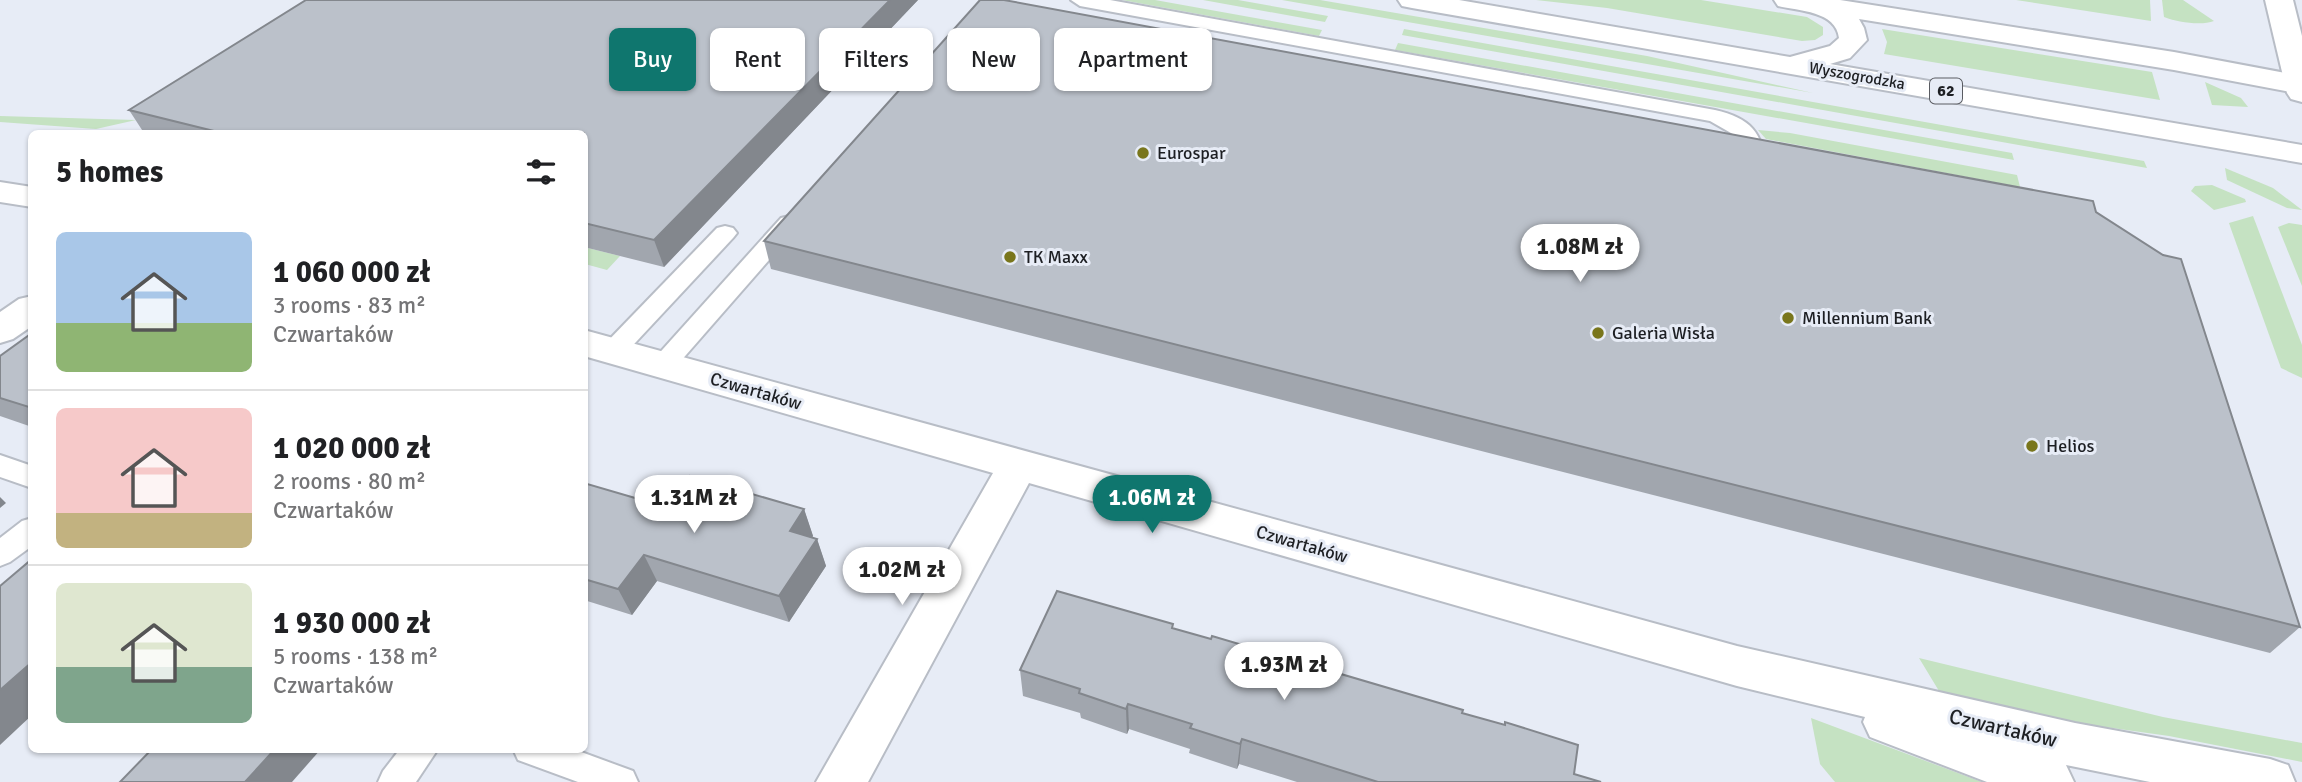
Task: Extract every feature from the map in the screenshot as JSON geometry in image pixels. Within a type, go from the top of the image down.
[{"type":"street","name":"Wyszogrodzka","points":[[1412,0],[2302,154]]},
{"type":"street","points":[[1788,0],[2174,61],[2301,88],[2279,0]]},
{"type":"street","points":[[1791,64],[1840,52],[1853,40],[1853,33],[1847,23],[1820,5]]},
{"type":"street","points":[[0,192],[28,196]]},
{"type":"street","points":[[0,330],[28,312]]},
{"type":"street","name":"Czwartaków","points":[[599,347],[1737,666],[2075,745],[2270,782]]},
{"type":"street","points":[[849,780],[1019,465]]},
{"type":"street","name":"Czwartaków","points":[[1737,666],[2049,782]]},
{"type":"lane","points":[[1080,0],[1715,116],[1740,125],[1751,136],[1755,146],[1755,167]]},
{"type":"lane","points":[[663,365],[804,206]]},
{"type":"lane","points":[[599,347],[725,233]]},
{"type":"lane","points":[[0,466],[28,476]]},
{"type":"lane","points":[[0,554],[28,532]]},
{"type":"lane","points":[[395,782],[418,753]]},
{"type":"lane","points":[[541,753],[621,782]]},
{"type":"green space","points":[[1122,0],[1155,0],[1322,30],[1319,36]]},
{"type":"green space","points":[[1203,0],[1238,0],[1328,16],[1325,22]]},
{"type":"green space","points":[[1282,0],[1320,0],[1647,56],[1813,93]]},
{"type":"green space","points":[[1536,0],[1701,0],[1807,17],[1823,27],[1823,35],[1815,40],[1802,41],[1607,8]]},
{"type":"green space","points":[[2016,0],[2150,0],[2151,21]]},
{"type":"green space","points":[[2162,0],[2183,0],[2214,21],[2189,23],[2164,17]]},
{"type":"green space","points":[[1404,29],[2144,161],[2147,168],[1402,35]]},
{"type":"green space","points":[[1882,29],[2152,72],[2160,100],[1884,54],[1887,42]]},
{"type":"green space","points":[[1398,43],[2012,153],[2014,160],[1395,50]]},
{"type":"green space","points":[[2205,82],[2241,98],[2248,107],[2212,105]]},
{"type":"green space","points":[[0,116],[136,120],[96,129],[0,122]]},
{"type":"green space","points":[[1758,130],[1790,133],[2017,175],[2020,187],[1766,139]]},
{"type":"green space","points":[[2225,168],[2273,188],[2302,210],[2287,208],[2227,180]]},
{"type":"green space","points":[[2212,185],[2245,199],[2246,202],[2214,210],[2191,191],[2195,186]]},
{"type":"green space","points":[[2253,216],[2302,345],[2302,378],[2281,368],[2229,223]]},
{"type":"green space","points":[[2289,223],[2302,225],[2302,286],[2278,227]]},
{"type":"green space","points":[[588,248],[620,256],[607,270],[588,265]]},
{"type":"green space","points":[[1919,658],[2163,717],[2302,743],[2302,762],[2169,736],[2026,716],[1939,691]]},
{"type":"green space","points":[[1811,718],[1982,782],[1835,782],[1820,764]]},
{"type":"building","points":[[306,0],[890,0],[862,28],[819,28],[819,72],[805,86],[805,28],[710,28],[710,91],[801,91],[654,240],[588,224],[588,130],[210,130],[129,110]]},
{"type":"building","name":"Galeria Wisła","points":[[980,0],[1004,0],[1156,28],[1054,28],[1054,91],[1212,91],[1212,38],[2093,201],[2096,212],[2163,255],[2181,259],[2300,627],[764,241],[898,91],[933,91],[933,52],[947,37],[947,91],[1040,91],[1040,28],[955,28]]},
{"type":"building","points":[[28,336],[28,407],[0,398],[0,356]]},
{"type":"building","points":[[690,476],[804,509],[790,531],[817,539],[779,596],[644,555],[618,589],[588,580],[588,484],[666,507]]},
{"type":"building","points":[[28,562],[28,666],[0,690],[0,586]]},
{"type":"building","points":[[1057,591],[1173,624],[1172,628],[1211,639],[1212,636],[1463,710],[1462,713],[1505,725],[1505,722],[1578,745],[1574,774],[1601,782],[1378,782],[1242,739],[1240,744],[1190,728],[1192,724],[1128,704],[1126,709],[1079,693],[1080,689],[1020,670]]},
{"type":"building","points":[[148,753],[271,753],[245,782],[120,782]]},
{"type":"place","name":"Eurospar","points":[[1143,153]]},
{"type":"place","name":"TK Maxx","points":[[1010,257]]},
{"type":"place","name":"Millennium Bank","points":[[1788,318]]},
{"type":"place","name":"Galeria Wisła","points":[[1598,333]]},
{"type":"place","name":"Helios","points":[[2032,446]]}]
